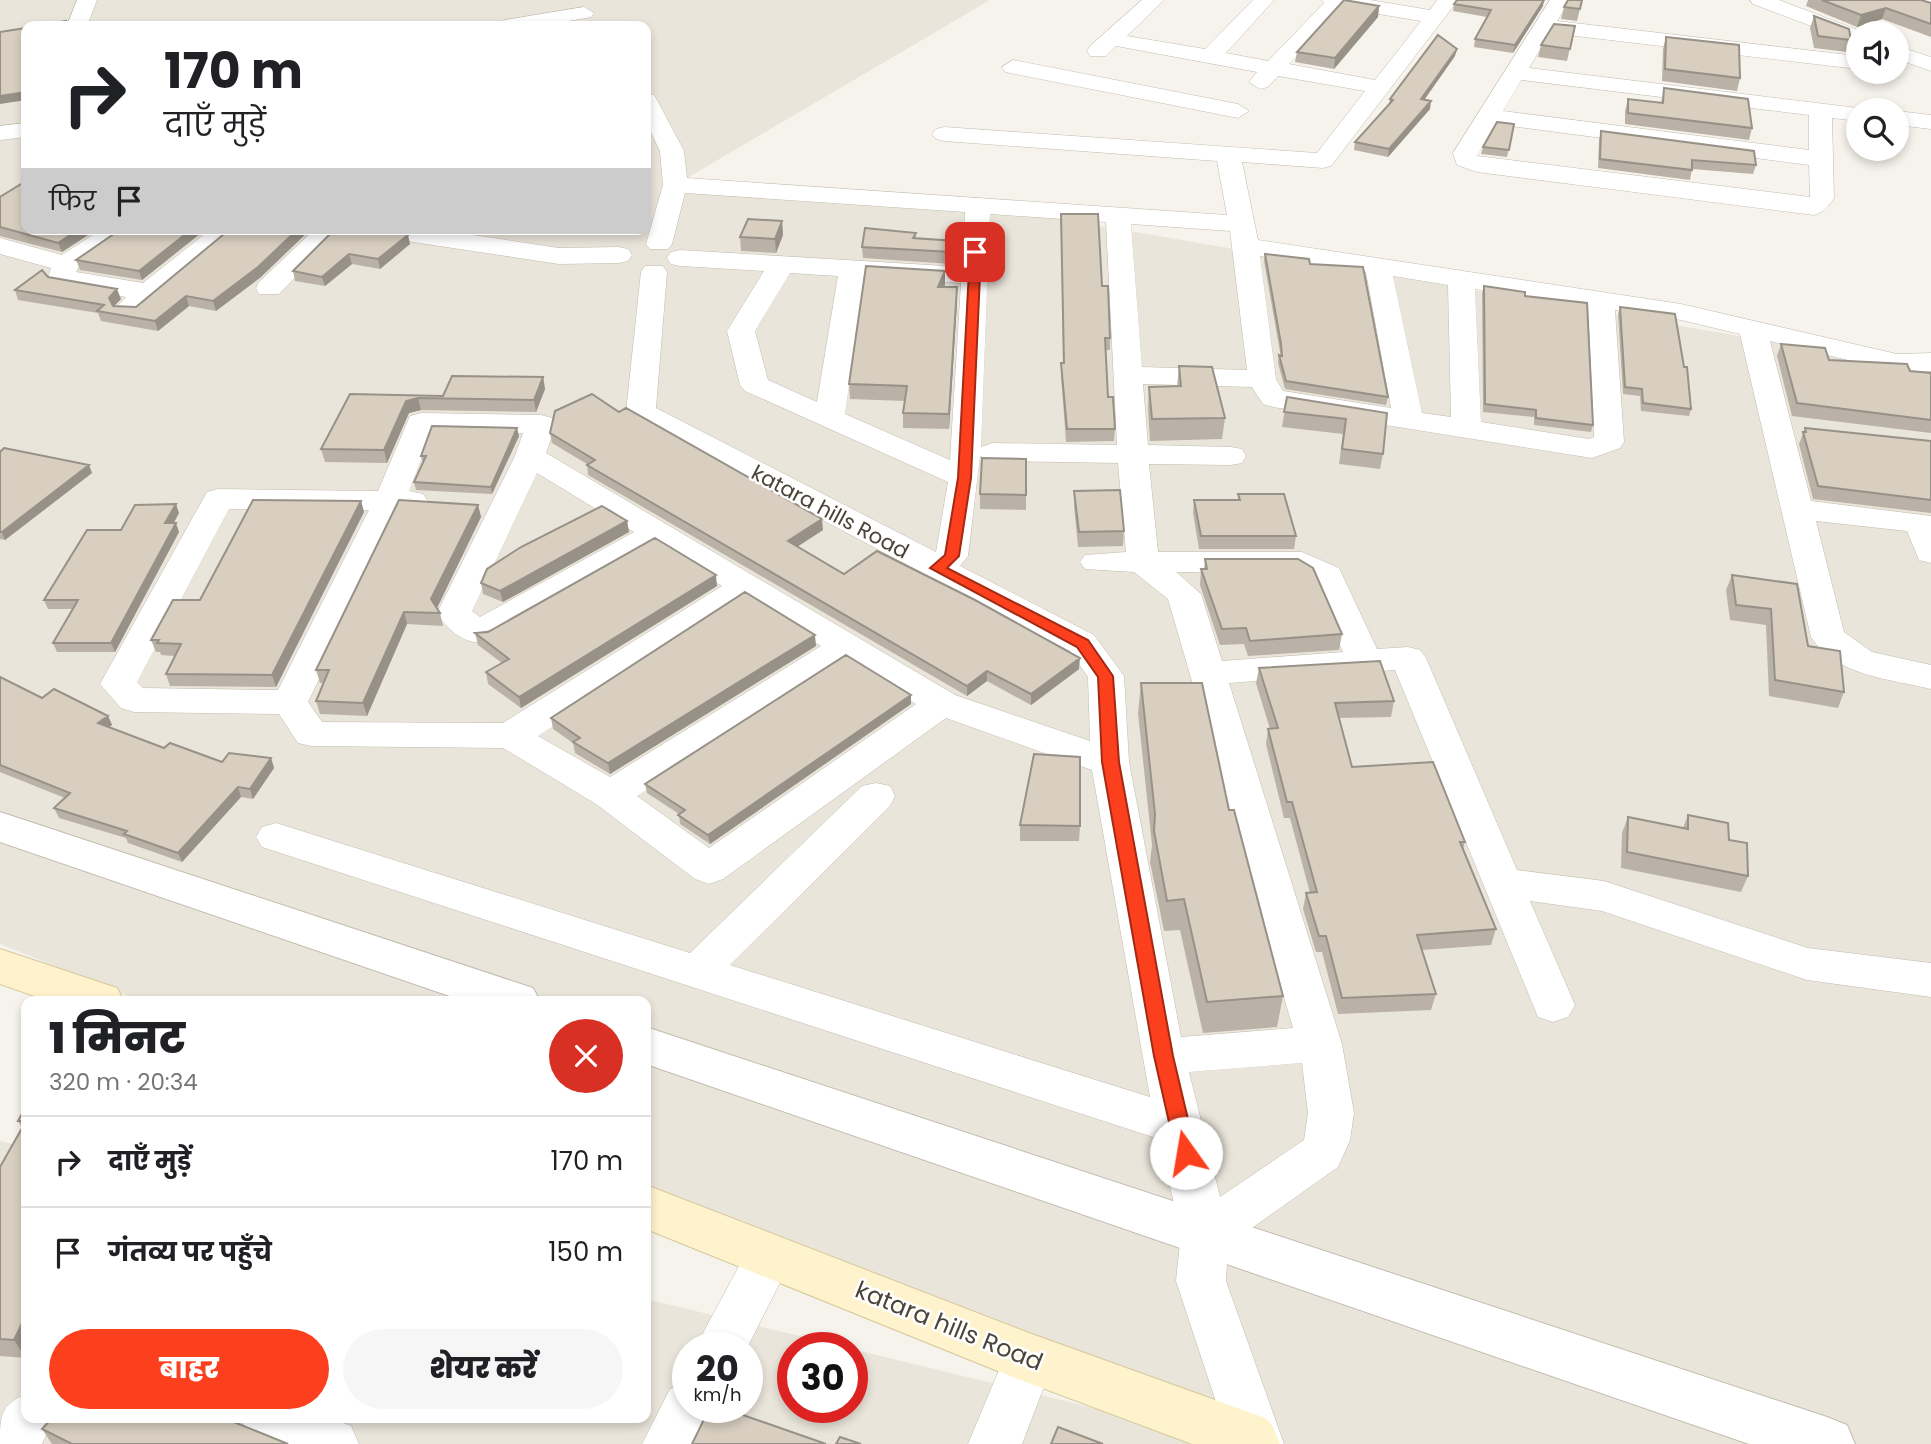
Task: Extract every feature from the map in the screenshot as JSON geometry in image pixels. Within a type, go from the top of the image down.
[{"type":"main road","points":[[0,966],[87,996]]},
{"type":"main road","name":"katara hills Road","points":[[651,1209],[1029,1358],[1245,1437],[1254,1444]]},
{"type":"street","points":[[78,21],[87,0]]},
{"type":"street","points":[[1070,76],[1154,0]]},
{"type":"street","points":[[1210,57],[1264,0]]},
{"type":"street","points":[[1332,0],[1442,9]]},
{"type":"street","points":[[1560,0],[1465,153],[1465,160],[1477,165],[1814,207],[1822,198],[1820,110]]},
{"type":"street","points":[[1760,0],[1846,32]]},
{"type":"street","points":[[1337,1],[1271,69],[1238,111],[1217,153],[1244,235],[1262,379],[1273,398],[1592,449],[1609,442],[1601,301]]},
{"type":"street","points":[[944,134],[1323,161],[1442,9]]},
{"type":"street","points":[[535,21],[583,13]]},
{"type":"street","points":[[1542,26],[1846,61]]},
{"type":"street","points":[[1111,39],[1379,87]]},
{"type":"street","points":[[1909,57],[1931,67]]},
{"type":"street","points":[[1909,66],[1931,67]]},
{"type":"street","points":[[1013,67],[1070,76],[1238,111]]},
{"type":"street","points":[[1517,73],[1846,113]]},
{"type":"street","points":[[651,110],[672,151],[675,185],[664,258]]},
{"type":"street","points":[[1488,116],[1822,159]]},
{"type":"street","points":[[1909,119],[1931,122]]},
{"type":"street","points":[[0,132],[21,130]]},
{"type":"street","points":[[675,185],[1118,215],[1244,235],[1378,267],[1681,312],[1897,363],[1931,362]]},
{"type":"street","points":[[937,568],[951,556],[964,478],[978,205]]},
{"type":"street","points":[[1118,215],[1133,454],[1143,563],[1184,594],[1320,1044],[1333,1117],[1331,1135],[1322,1153],[1207,1278]]},
{"type":"street","points":[[111,235],[66,264],[61,278],[147,292]]},
{"type":"street","points":[[125,310],[219,235]]},
{"type":"street","points":[[269,288],[324,235]]},
{"type":"street","points":[[420,235],[559,256],[619,255],[619,265],[624,269],[664,258],[974,276]]},
{"type":"street","points":[[551,235],[559,256]]},
{"type":"street","points":[[6,239],[66,264]]},
{"type":"street","name":"katara hills Road","points":[[664,258],[640,412],[1082,643],[1105,676],[1110,762],[1163,1056],[1180,1126],[1207,1278],[1254,1444]]},
{"type":"street","points":[[781,265],[741,331],[755,385],[830,416],[964,478]]},
{"type":"street","points":[[1378,267],[1408,419]]},
{"type":"street","points":[[830,416],[852,270]]},
{"type":"street","points":[[1461,280],[1466,430]]},
{"type":"street","points":[[1754,329],[1790,428],[1798,509],[1828,637],[1861,661],[1931,677]]},
{"type":"street","points":[[1129,375],[1262,379]]},
{"type":"street","points":[[290,702],[390,500],[421,422],[541,424],[530,456],[454,613],[477,633],[657,533]]},
{"type":"street","points":[[993,452],[1231,456]]},
{"type":"street","points":[[530,456],[942,703],[1110,762]]},
{"type":"street","points":[[290,702],[134,700],[118,684],[218,499],[390,500],[506,507]]},
{"type":"street","points":[[1798,509],[1926,523],[1931,553]]},
{"type":"street","points":[[1097,562],[1302,562],[1327,575],[1364,660]]},
{"type":"street","points":[[510,736],[747,585]]},
{"type":"street","points":[[610,795],[845,646]]},
{"type":"street","points":[[1210,673],[1408,658],[1552,1005]]},
{"type":"street","points":[[290,702],[312,734],[510,736],[610,795],[709,869],[942,703]]},
{"type":"street","points":[[697,972],[876,796]]},
{"type":"street","points":[[0,827],[502,996]]},
{"type":"street","points":[[276,837],[1180,1126]]},
{"type":"street","points":[[1503,883],[1604,896],[1807,964],[1931,980]]},
{"type":"street","points":[[1163,1056],[1320,1044]]},
{"type":"street","points":[[651,1047],[1207,1278],[1827,1444]]},
{"type":"street","points":[[729,1332],[770,1255]]},
{"type":"street","points":[[995,1444],[1029,1358]]},
{"type":"street","points":[[14,1444],[25,1423]]},
{"type":"street","points":[[280,1423],[332,1444]]},
{"type":"street","points":[[669,1444],[680,1423]]},
{"type":"shaded area","points":[[0,0],[990,0],[677,184],[978,205],[1896,363],[1931,363],[1931,1444],[0,1444],[0,1141],[21,1146],[21,1423],[651,1423],[651,1300],[783,1332],[777,1332],[777,1423],[868,1423],[868,1353],[1225,1440],[651,1207],[651,996],[129,996],[0,944]]},
{"type":"building","points":[[1344,0],[1379,6],[1335,58],[1297,52]]},
{"type":"building","points":[[1457,0],[1544,0],[1515,45],[1475,39],[1491,10],[1454,4]]},
{"type":"building","points":[[1568,0],[1582,0],[1580,9],[1564,7]]},
{"type":"building","points":[[1822,0],[1921,0],[1931,3],[1931,24],[1886,8],[1861,15]]},
{"type":"building","points":[[1814,16],[1846,28],[1846,39],[1818,36]]},
{"type":"building","points":[[1554,24],[1575,26],[1570,49],[1541,45]]},
{"type":"building","points":[[21,29],[21,93],[0,96],[0,32]]},
{"type":"building","points":[[1438,35],[1457,49],[1421,99],[1431,101],[1389,149],[1355,142],[1393,100],[1390,99]]},
{"type":"building","points":[[1666,37],[1739,45],[1740,78],[1665,69]]},
{"type":"building","points":[[1664,88],[1748,99],[1752,128],[1628,113],[1628,99],[1663,103]]},
{"type":"building","points":[[1497,122],[1514,124],[1509,150],[1483,147]]},
{"type":"building","points":[[1601,131],[1754,151],[1756,165],[1692,160],[1692,170],[1600,159]]},
{"type":"building","points":[[21,184],[21,233],[0,227],[0,197]]},
{"type":"building","points":[[1061,214],[1098,214],[1102,286],[1108,286],[1110,338],[1105,338],[1108,397],[1113,397],[1115,429],[1067,429],[1061,363],[1064,363]]},
{"type":"building","points":[[748,219],[782,221],[775,239],[740,237]]},
{"type":"building","points":[[865,228],[916,233],[913,238],[956,241],[952,252],[862,247]]},
{"type":"building","points":[[29,235],[70,235],[58,243]]},
{"type":"building","points":[[112,235],[184,235],[139,271],[76,260]]},
{"type":"building","points":[[223,235],[292,235],[258,267],[213,301],[186,296],[155,321],[97,311],[104,305],[15,290],[42,270],[48,277],[117,289],[109,298],[113,306],[136,307]]},
{"type":"building","points":[[329,235],[408,235],[378,259],[349,254],[322,277],[293,271]]},
{"type":"building","points":[[1265,254],[1309,259],[1310,264],[1363,267],[1388,397],[1286,381],[1279,355],[1282,356],[1281,344]]},
{"type":"building","points":[[866,266],[945,271],[938,287],[957,287],[949,414],[903,413],[907,386],[849,384]]},
{"type":"building","points":[[1484,286],[1525,292],[1525,296],[1587,303],[1593,425],[1536,418],[1536,410],[1485,404]]},
{"type":"building","points":[[1620,307],[1675,314],[1684,367],[1687,367],[1691,409],[1643,403],[1642,389],[1625,387]]},
{"type":"building","points":[[1781,344],[1825,348],[1829,360],[1907,364],[1910,371],[1931,373],[1931,420],[1797,403]]},
{"type":"building","points":[[1179,366],[1212,367],[1225,418],[1152,419],[1149,387],[1181,386]]},
{"type":"building","points":[[452,376],[543,377],[534,400],[418,398],[406,401],[384,450],[321,449],[350,394],[443,396]]},
{"type":"building","points":[[592,394],[619,412],[626,408],[822,519],[788,541],[844,574],[877,551],[975,600],[1080,658],[1031,694],[987,671],[967,686],[587,465],[595,460],[550,433],[555,411]]},
{"type":"building","points":[[1287,397],[1387,413],[1383,454],[1342,449],[1346,419],[1284,412]]},
{"type":"building","points":[[432,426],[517,428],[491,487],[414,482],[426,456],[421,456]]},
{"type":"building","points":[[1805,428],[1931,441],[1931,500],[1818,486],[1803,432],[1806,432]]},
{"type":"building","points":[[4,448],[89,465],[0,532],[0,452]]},
{"type":"building","points":[[982,458],[1026,459],[1026,495],[980,494]]},
{"type":"building","points":[[1120,490],[1124,531],[1079,532],[1074,491]]},
{"type":"building","points":[[1238,494],[1284,494],[1296,536],[1201,536],[1194,500],[1240,500]]},
{"type":"building","points":[[253,500],[361,501],[272,675],[166,674],[181,644],[157,643],[159,640],[151,640],[173,600],[200,600]]},
{"type":"building","points":[[399,500],[478,505],[431,599],[440,613],[404,612],[363,703],[316,701],[329,670],[316,670]]},
{"type":"building","points":[[176,504],[165,523],[176,523],[111,643],[53,643],[78,600],[44,600],[87,530],[121,530],[135,505]]},
{"type":"building","points":[[602,506],[627,521],[500,591],[481,583],[487,569],[521,547]]},
{"type":"building","points":[[655,538],[716,575],[519,697],[486,672],[509,659],[475,633],[488,632]]},
{"type":"building","points":[[1205,559],[1298,559],[1313,568],[1342,634],[1250,641],[1246,628],[1222,629],[1201,569],[1207,569]]},
{"type":"building","points":[[1732,575],[1797,584],[1808,646],[1840,651],[1844,692],[1775,680],[1771,609],[1736,605]]},
{"type":"building","points":[[745,592],[815,635],[608,763],[573,742],[580,738],[551,718]]},
{"type":"building","points":[[846,655],[911,695],[708,835],[678,815],[685,810],[645,784]]},
{"type":"building","points":[[1380,661],[1394,701],[1335,703],[1352,767],[1433,762],[1465,842],[1460,842],[1496,929],[1417,935],[1436,994],[1342,998],[1326,936],[1319,936],[1306,893],[1317,892],[1292,802],[1287,802],[1268,729],[1278,728],[1259,668]]},
{"type":"building","points":[[0,677],[42,698],[54,689],[108,716],[98,723],[164,748],[170,743],[222,762],[229,753],[271,758],[250,789],[238,787],[178,853],[124,834],[127,831],[54,808],[70,793],[0,765]]},
{"type":"building","points":[[1141,683],[1202,683],[1229,810],[1234,810],[1283,996],[1207,1002],[1184,899],[1167,901],[1154,831],[1155,814]]},
{"type":"building","points":[[1034,754],[1080,757],[1080,826],[1020,825]]},
{"type":"building","points":[[1688,815],[1728,823],[1729,840],[1747,843],[1748,876],[1627,852],[1628,817],[1688,829]]},
{"type":"building","points":[[21,1130],[21,1325],[14,1340],[0,1339],[0,1167]]},
{"type":"building","points":[[763,1422],[826,1444],[692,1444],[702,1423]]},
{"type":"building","points":[[47,1423],[236,1423],[288,1444],[72,1444],[42,1429]]},
{"type":"building","points":[[1058,1427],[1103,1444],[1051,1444]]},
{"type":"building","points":[[840,1437],[861,1444],[836,1444]]},
{"type":"route","points":[[975,252],[964,478],[951,556],[937,568],[1082,643],[1105,676],[1110,762],[1163,1056],[1186,1153]]}]
